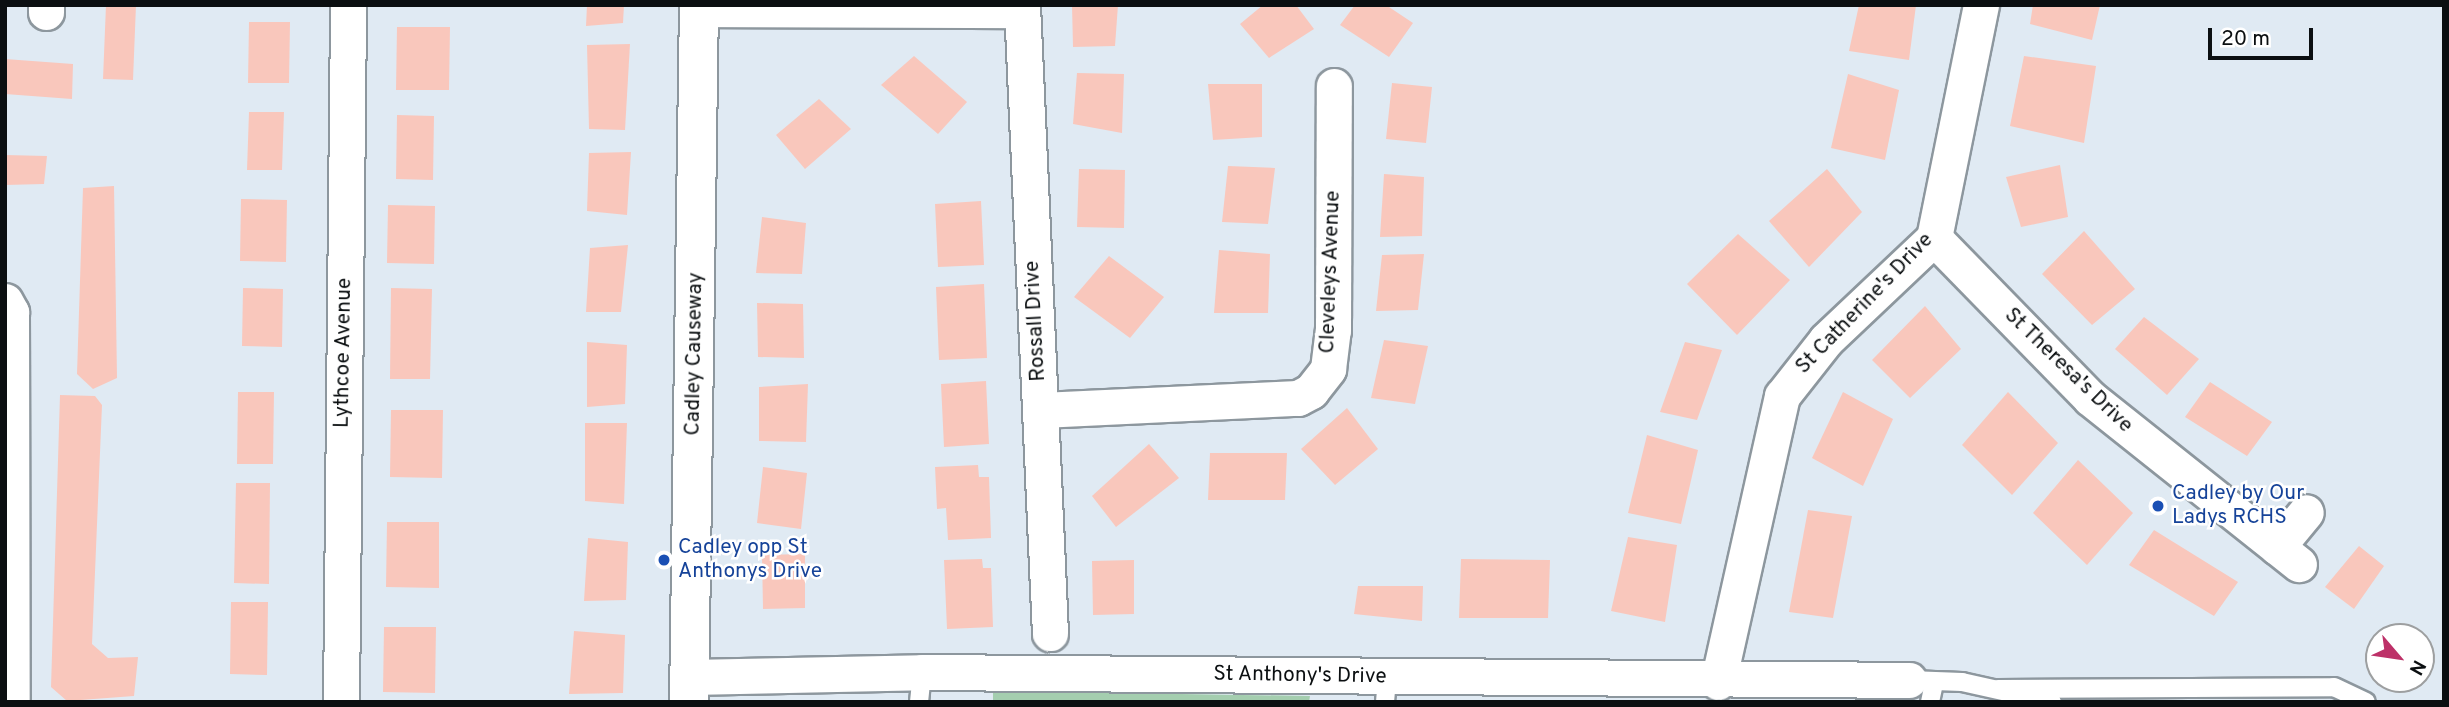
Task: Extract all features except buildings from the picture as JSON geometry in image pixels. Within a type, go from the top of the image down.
[{"type":"street","name":"Lythcoe Avenue","points":[[341,702],[348,5]]},
{"type":"street","name":"St Catherine's Drive","points":[[1718,682],[1782,396],[1826,340],[1934,238],[1981,5]]},
{"type":"street","points":[[699,7],[1021,7]]},
{"type":"street","name":"Cadley Causeway","points":[[690,689],[699,7]]},
{"type":"street","name":"Rossall Drive","points":[[1021,7],[1050,633]]},
{"type":"street","name":"Cleveleys Avenue","points":[[1041,410],[1298,398],[1311,391],[1328,369],[1333,330],[1334,86]]},
{"type":"street","name":"St Theresa's Drive","points":[[1934,238],[2090,398],[2288,556],[2306,512]]},
{"type":"street","points":[[5,301],[11,312],[12,702]]},
{"type":"street","name":"St Anthony's Drive","points":[[690,689],[1386,689],[1718,682],[1837,692],[1924,688]]},
{"type":"lane","points":[[1924,688],[2334,688],[2365,702]]},
{"type":"lane","points":[[1998,689],[2052,702]]},
{"type":"green space","points":[[993,691],[1310,696],[1309,702],[993,702]]},
{"type":"place","name":"Cadley by Our Ladys RCHS","points":[[2158,506]]},
{"type":"place","name":"Cadley opp St Anthonys Drive","points":[[664,560]]}]
